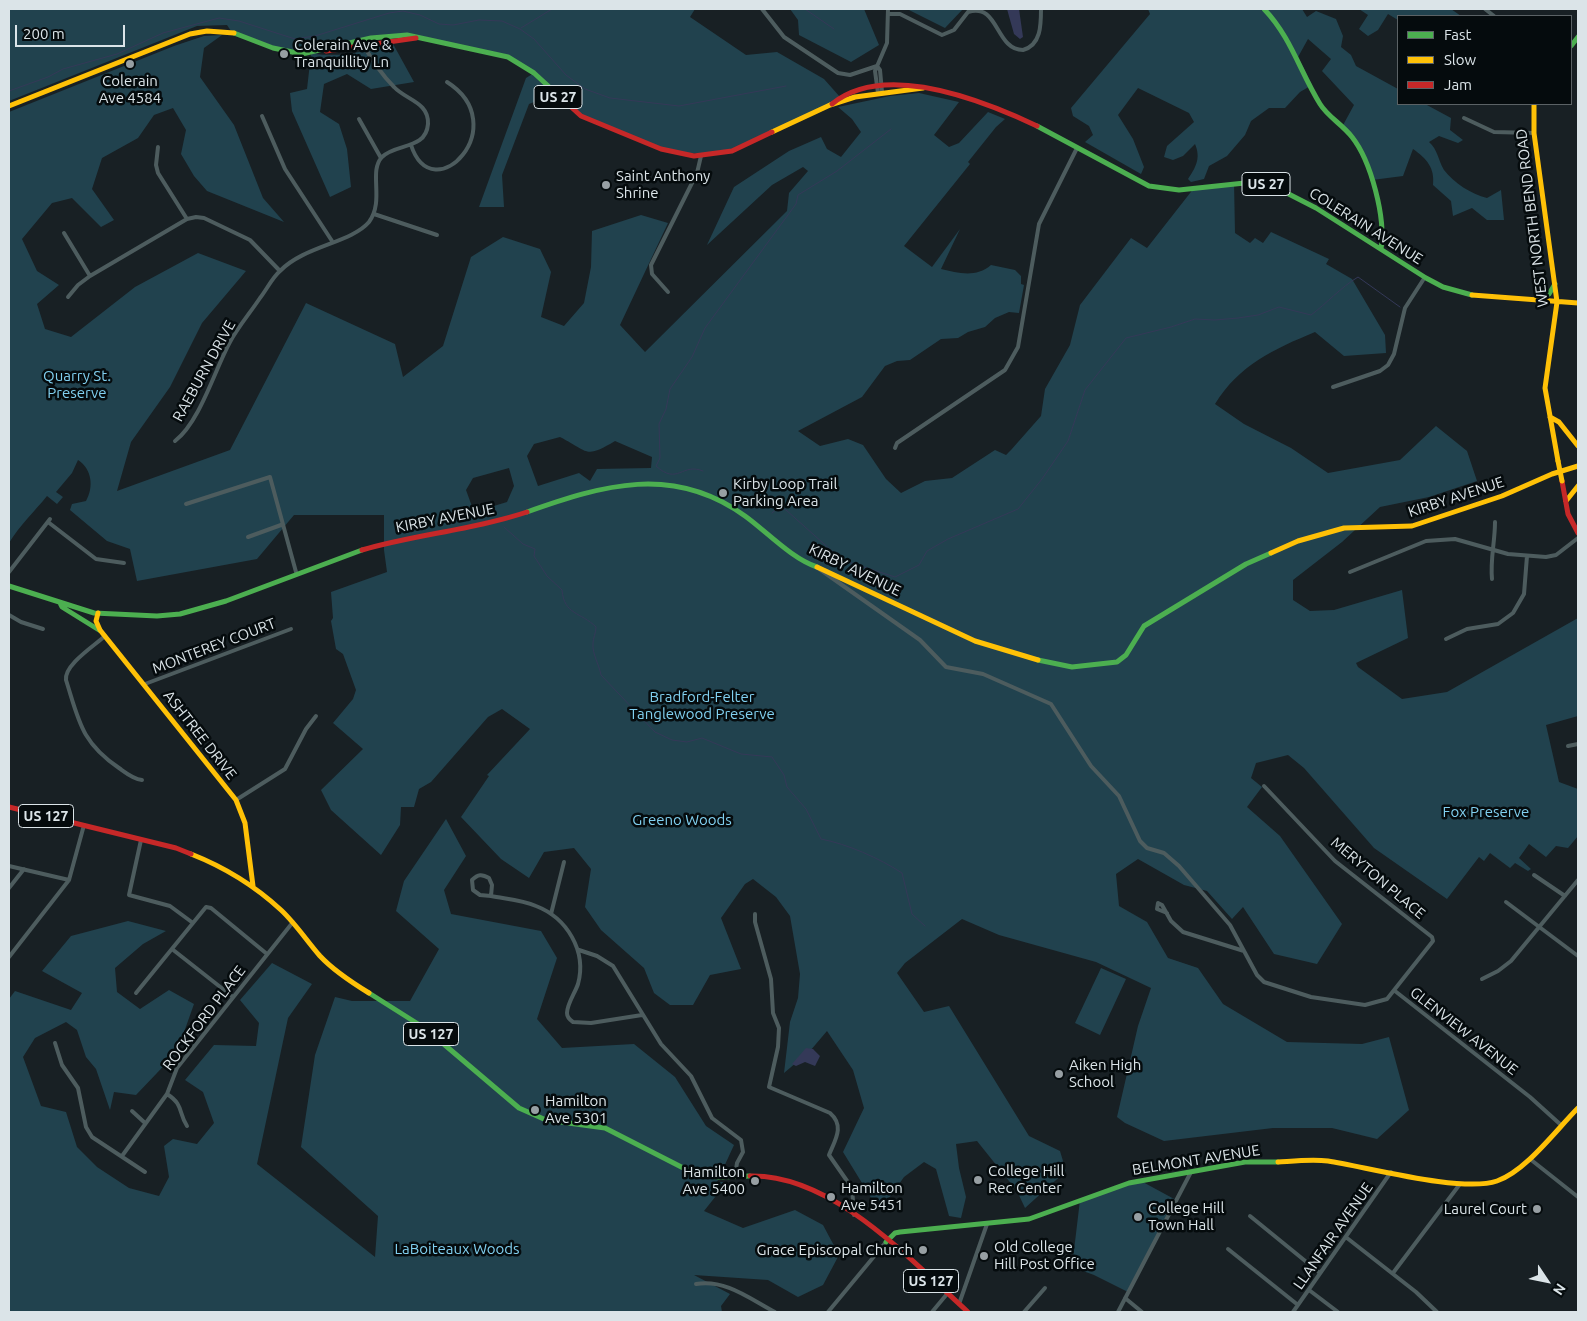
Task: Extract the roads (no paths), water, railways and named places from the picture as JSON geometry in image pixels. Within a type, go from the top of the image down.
[{"type":"main road","points":[[1264,9],[1285,32],[1320,104],[1351,136],[1362,151],[1370,173],[1382,230],[1381,249]]},
{"type":"main road","name":"COLERAIN AVENUE","points":[[9,106],[182,37],[206,30],[239,33],[293,53],[312,54],[396,34],[508,57],[534,73],[581,116],[661,149],[700,156],[722,154],[740,148],[830,105],[840,97],[880,90],[923,88],[995,107],[1078,148],[1133,179],[1161,189],[1183,189],[1243,181],[1270,185],[1308,204],[1442,287],[1462,293],[1578,303]]},
{"type":"main road","name":"COLERAIN AVENUE","points":[[324,51],[364,47],[418,37]]},
{"type":"main road","name":"WEST NORTH BEND ROAD","points":[[1534,105],[1534,132],[1557,302],[1545,381],[1568,514],[1578,533]]},
{"type":"main road","points":[[1540,300],[1549,294],[1555,284]]},
{"type":"main road","points":[[1550,417],[1558,422],[1578,446]]},
{"type":"main road","name":"KIRBY AVENUE","points":[[9,586],[98,613],[157,616],[180,614],[378,545],[487,524],[576,493],[632,482],[680,488],[708,496],[739,514],[814,566],[824,568],[974,641],[1053,665],[1072,667],[1113,663],[1126,655],[1144,626],[1217,580],[1289,544],[1320,533],[1344,528],[1412,526],[1502,496],[1552,474],[1578,466]]},
{"type":"main road","points":[[1566,502],[1578,486]]},
{"type":"main road","points":[[60,603],[62,607],[100,630]]},
{"type":"main road","points":[[98,613],[96,621],[100,630]]},
{"type":"main road","name":"ASHTREE DRIVE","points":[[100,630],[236,800],[248,831],[249,869],[253,886]]},
{"type":"main road","name":"US 127","points":[[9,807],[176,848],[203,857],[253,886],[294,922],[321,957],[338,973],[426,1030],[519,1108],[546,1120],[605,1128],[697,1174],[714,1177],[768,1176],[789,1180],[813,1190],[854,1215],[968,1312]]},
{"type":"main road","points":[[240,878],[249,869]]},
{"type":"main road","name":"BELMONT AVENUE","points":[[886,1242],[894,1233],[900,1232],[1029,1219],[1129,1183],[1244,1162],[1301,1160],[1342,1163],[1460,1184],[1485,1184],[1498,1181],[1513,1173],[1530,1159],[1578,1108]]},
{"type":"street","points":[[762,9],[777,30],[792,44],[838,74],[850,75],[877,66]]},
{"type":"street","points":[[880,90],[876,77],[877,66],[886,43],[888,9]]},
{"type":"street","points":[[889,14],[900,14],[942,35],[954,30],[968,12],[981,11],[990,17],[1008,45],[1022,50],[1032,45],[1038,37],[1041,9]]},
{"type":"street","points":[[361,41],[395,88],[420,104],[426,113],[428,123],[426,133],[420,141],[396,148],[381,158],[376,172],[378,197],[374,214],[437,235]]},
{"type":"street","points":[[877,66],[880,90]]},
{"type":"street","points":[[868,70],[876,77]]},
{"type":"street","points":[[411,145],[418,160],[434,170],[458,163],[467,152],[472,139],[472,115],[463,94],[447,82]]},
{"type":"street","points":[[262,116],[285,169],[332,242]]},
{"type":"street","points":[[1464,118],[1494,132],[1534,132]]},
{"type":"street","points":[[359,119],[381,158]]},
{"type":"street","points":[[158,147],[156,165],[158,172],[188,220]]},
{"type":"street","points":[[895,448],[897,444],[990,383],[1005,370],[1013,358],[1018,347],[1039,224],[1078,148]]},
{"type":"street","points":[[668,292],[652,274],[651,265],[697,173],[700,156]]},
{"type":"street","name":"RAEBURN DRIVE","points":[[175,441],[202,404],[230,341],[280,271],[300,255],[360,230],[374,214]]},
{"type":"street","points":[[68,297],[78,285],[90,276],[196,216],[240,234],[259,249],[280,271]]},
{"type":"street","points":[[64,233],[90,276]]},
{"type":"street","points":[[1333,387],[1380,371],[1388,365],[1394,354],[1405,308],[1425,277]]},
{"type":"street","points":[[186,504],[270,477],[296,572]]},
{"type":"street","points":[[9,572],[49,520],[96,559],[124,563]]},
{"type":"street","points":[[1492,580],[1491,562],[1495,541],[1495,522]]},
{"type":"street","points":[[248,537],[282,525]]},
{"type":"street","points":[[1350,572],[1426,541],[1439,538],[1455,539],[1493,550],[1527,556],[1556,555],[1578,538]]},
{"type":"street","points":[[1446,639],[1467,629],[1498,624],[1513,613],[1524,594],[1527,556]]},
{"type":"street","name":"GLENVIEW AVENUE","points":[[814,566],[914,636],[928,647],[946,668],[983,674],[1051,704],[1091,766],[1119,796],[1140,841],[1147,848],[1164,853],[1179,866],[1230,924],[1257,975],[1264,982],[1311,997],[1365,1005],[1388,999],[1395,991],[1530,1097],[1561,1125]]},
{"type":"street","points":[[9,615],[21,622],[43,629]]},
{"type":"street","name":"MONTEREY COURT","points":[[145,684],[291,629]]},
{"type":"street","points":[[105,636],[70,665],[66,674],[66,680],[84,734],[92,746],[122,770],[142,780]]},
{"type":"street","points":[[236,800],[285,770],[306,729],[316,716]]},
{"type":"street","points":[[1568,746],[1578,744]]},
{"type":"street","name":"MERYTON PLACE","points":[[1264,786],[1335,861],[1432,937],[1433,941],[1395,991]]},
{"type":"street","points":[[9,957],[69,880],[84,825]]},
{"type":"street","points":[[141,840],[129,895],[170,906],[193,922]]},
{"type":"street","points":[[551,914],[564,862]]},
{"type":"street","points":[[9,866],[69,880]]},
{"type":"street","points":[[9,888],[24,869]]},
{"type":"street","points":[[491,896],[492,885],[489,878],[480,875],[476,876],[472,880],[473,890],[480,895],[529,904],[551,914],[568,930],[579,950],[579,980],[567,1011],[570,1020],[576,1023],[591,1023],[642,1015]]},
{"type":"street","points":[[1534,875],[1566,896]]},
{"type":"street","points":[[1482,978],[1501,969],[1515,957],[1578,880]]},
{"type":"street","points":[[1506,902],[1578,954]]},
{"type":"street","points":[[136,993],[206,907],[211,908],[267,954]]},
{"type":"street","points":[[1167,913],[1171,921],[1183,932],[1244,951]]},
{"type":"street","points":[[756,914],[755,922],[770,979],[773,1013],[779,1028],[778,1047],[770,1075],[769,1087],[830,1113],[835,1118],[838,1132],[829,1155],[852,1188],[854,1215]]},
{"type":"street","name":"ROCKFORD PLACE","points":[[122,1156],[167,1094],[177,1068],[294,922]]},
{"type":"street","points":[[172,949],[233,997]]},
{"type":"street","points":[[579,950],[597,956],[613,966],[661,1044],[690,1076],[712,1118],[741,1140],[743,1152],[737,1162],[735,1176]]},
{"type":"street","points":[[55,1044],[56,1051],[66,1072],[78,1088],[86,1127],[89,1132],[97,1141],[145,1172]]},
{"type":"street","points":[[167,1094],[180,1104],[187,1126]]},
{"type":"street","points":[[132,1111],[145,1123]]},
{"type":"street","points":[[1530,1159],[1578,1197]]},
{"type":"street","points":[[1118,1312],[1191,1172]]},
{"type":"street","name":"LLANFAIR AVENUE","points":[[1293,1312],[1347,1238],[1391,1172]]},
{"type":"street","points":[[1393,1273],[1460,1184]]},
{"type":"street","points":[[1250,1216],[1320,1273]]},
{"type":"street","points":[[959,1304],[987,1224]]},
{"type":"street","points":[[1347,1238],[1393,1273],[1433,1306],[1437,1312]]},
{"type":"street","points":[[828,1312],[886,1242]]},
{"type":"street","points":[[1228,1249],[1298,1305]]},
{"type":"street","points":[[696,1284],[714,1282],[746,1295],[775,1312]]},
{"type":"street","points":[[1024,1312],[1045,1288]]},
{"type":"street","points":[[1310,1290],[1338,1312]]},
{"type":"street","points":[[932,1312],[947,1294]]},
{"type":"street","points":[[1125,1298],[1142,1312]]},
{"type":"waterway","points":[[521,28],[552,9]]},
{"type":"waterway","points":[[805,9],[834,29]]},
{"type":"waterway","points":[[9,91],[48,77],[63,69],[117,54],[163,33],[219,18],[239,21],[295,39],[315,36],[389,13],[403,11],[420,15],[439,24],[453,25],[479,20],[502,21],[520,29],[534,39],[566,75],[585,89],[610,98],[679,106],[786,86]]},
{"type":"waterway","points":[[703,471],[690,469],[670,474],[663,472],[656,466],[660,458],[659,424],[666,409],[670,389],[692,357],[705,328],[796,204],[798,195],[837,171],[891,129]]},
{"type":"waterway","points":[[772,513],[779,507],[786,510],[842,560],[895,577],[919,565],[927,551],[948,539],[1018,509],[1042,479],[1068,441],[1085,390],[1126,338],[1195,319],[1238,318],[1258,315],[1279,307],[1311,315],[1358,277],[1400,307]]},
{"type":"waterway","points":[[504,527],[523,544],[535,549],[534,556],[547,576],[562,590],[566,604],[570,609],[596,627],[593,647],[601,675],[655,732],[672,740],[687,742],[702,738],[741,754],[772,757],[784,775],[787,787],[806,809],[821,839],[863,852],[902,873],[912,914],[925,926]]},
{"type":"place","name":"Colerain Ave & Tranquillity Ln","points":[[284,54]]},
{"type":"place","name":"Colerain Ave 4584","points":[[130,64]]},
{"type":"place","name":"Saint Anthony Shrine","points":[[606,185]]},
{"type":"place","name":"Kirby Loop Trail Parking Area","points":[[723,493]]},
{"type":"place","name":"Aiken High School","points":[[1059,1074]]},
{"type":"place","name":"Hamilton Ave 5301","points":[[535,1110]]},
{"type":"place","name":"College Hill Rec Center","points":[[978,1180]]},
{"type":"place","name":"Hamilton Ave 5400","points":[[755,1181]]},
{"type":"place","name":"Hamilton Ave 5451","points":[[831,1197]]},
{"type":"place","name":"Laurel Court","points":[[1537,1209]]},
{"type":"place","name":"College Hill Town Hall","points":[[1138,1217]]},
{"type":"place","name":"Grace Episcopal Church","points":[[923,1250]]},
{"type":"place","name":"Old College Hill Post Office","points":[[984,1256]]},
{"type":"park label","name":"Quarry St. Preserve","points":[[77,384]]},
{"type":"park label","name":"Bradford-Felter Tanglewood Preserve","points":[[702,706]]},
{"type":"park label","name":"Fox Preserve","points":[[1486,812]]},
{"type":"park label","name":"Greeno Woods","points":[[682,820]]},
{"type":"park label","name":"LaBoiteaux Woods","points":[[457,1249]]}]
